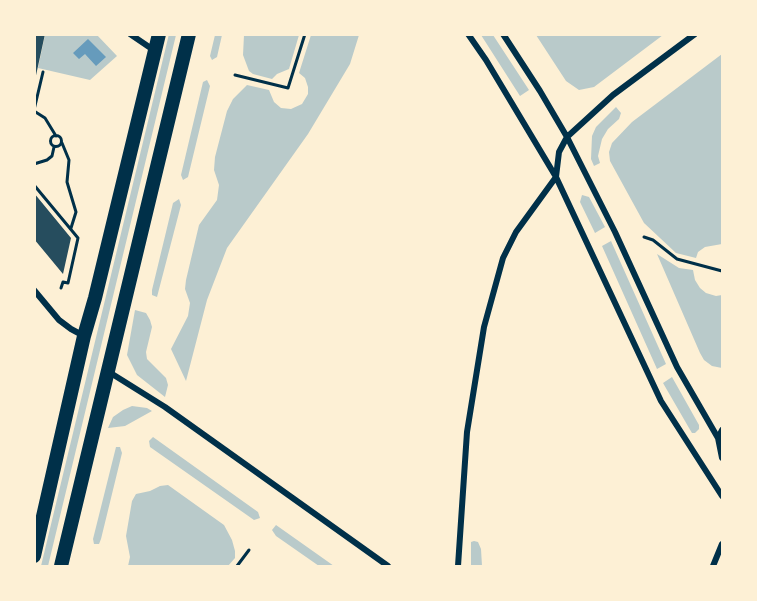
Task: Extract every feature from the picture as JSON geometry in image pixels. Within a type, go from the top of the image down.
[{"type":"main road","points":[[34,556],[84,336],[159,34]]},
{"type":"main road","points":[[61,567],[189,34]]},
{"type":"street","points":[[130,34],[156,51]]},
{"type":"street","points":[[468,34],[486,60],[555,177],[661,401],[723,496]]},
{"type":"street","points":[[503,34],[567,136],[615,232],[677,368],[723,445]]},
{"type":"street","points":[[458,567],[467,432],[486,317],[502,258],[516,232],[555,177],[559,152],[567,136],[613,95],[695,34]]},
{"type":"street","points":[[34,290],[59,320],[84,336]]},
{"type":"street","points":[[109,372],[165,407],[388,567]]},
{"type":"street","points":[[723,430],[718,438],[723,458]]},
{"type":"street","points":[[713,567],[723,544]]},
{"type":"path","points":[[235,75],[288,88],[305,34]]},
{"type":"path","points":[[44,72],[34,111],[45,118],[56,136],[62,139],[69,160],[67,182],[76,212],[71,228]]},
{"type":"path","points":[[34,164],[52,156],[54,147],[51,141],[56,136]]},
{"type":"path","points":[[54,147],[62,143]]},
{"type":"path","points":[[34,185],[78,238],[68,283],[63,282],[62,288]]},
{"type":"path","points":[[644,237],[653,240],[677,258],[721,269]]},
{"type":"path","points":[[237,567],[249,550]]},
{"type":"shaded area","points":[[169,34],[176,35],[48,566],[41,566]]},
{"type":"shaded area","points":[[45,35],[97,35],[117,56],[90,80],[38,68]]},
{"type":"shaded area","points":[[215,35],[222,35],[217,57],[212,60],[210,56]]},
{"type":"shaded area","points":[[244,35],[299,35],[289,69],[272,79],[249,71],[243,55]]},
{"type":"shaded area","points":[[311,35],[359,35],[350,64],[308,134],[227,248],[207,300],[186,381],[171,349],[188,316],[190,303],[185,289],[186,280],[199,225],[217,200],[219,185],[214,170],[215,157],[227,111],[233,99],[247,85],[269,90],[274,102],[281,108],[291,109],[302,104],[308,94],[308,87],[305,78],[299,73]]},
{"type":"shaded area","points":[[481,35],[493,35],[529,90],[520,96]]},
{"type":"shaded area","points":[[536,35],[663,35],[594,87],[579,90],[566,81]]},
{"type":"shaded area","points":[[722,54],[722,244],[705,247],[698,252],[696,258],[676,253],[644,223],[610,161],[609,152],[612,143],[632,122]]},
{"type":"shaded area","points":[[207,80],[210,86],[188,177],[183,180],[181,175],[203,82]]},
{"type":"shaded area","points":[[616,107],[621,113],[619,119],[608,129],[602,139],[598,156],[600,163],[594,166],[591,159],[592,136],[596,127]]},
{"type":"shaded area","points":[[582,195],[589,197],[605,227],[595,233],[580,202]]},
{"type":"shaded area","points":[[179,199],[181,205],[157,297],[152,295],[152,290],[173,203]]},
{"type":"shaded area","points":[[611,241],[666,364],[657,369],[602,246]]},
{"type":"shaded area","points":[[657,254],[679,268],[693,270],[695,280],[706,293],[722,295],[722,368],[712,366],[704,360],[700,353]]},
{"type":"shaded area","points":[[135,310],[146,313],[150,320],[152,327],[146,352],[147,359],[166,378],[168,385],[165,397],[137,375],[127,355]]},
{"type":"shaded area","points":[[672,377],[699,425],[695,433],[692,433],[663,383]]},
{"type":"shaded area","points":[[132,406],[152,411],[125,426],[108,428],[113,417]]},
{"type":"shaded area","points":[[153,437],[258,512],[260,518],[254,520],[150,447],[149,441]]},
{"type":"shaded area","points":[[116,447],[120,447],[122,453],[101,539],[99,544],[94,544],[93,539]]},
{"type":"shaded area","points":[[168,485],[224,525],[235,551],[235,558],[228,566],[128,566],[130,557],[126,536],[132,501],[136,494]]},
{"type":"shaded area","points":[[276,525],[334,566],[319,566],[276,536],[272,530]]},
{"type":"shaded area","points":[[471,542],[478,542],[481,549],[482,566],[471,566]]},
{"type":"water","points":[[88,39],[106,57],[96,66],[85,54],[79,59],[73,53]]},
{"type":"building","points":[[34,34],[45,34],[35,80],[34,80]]},
{"type":"building","points":[[34,193],[71,238],[63,274],[34,239]]}]
